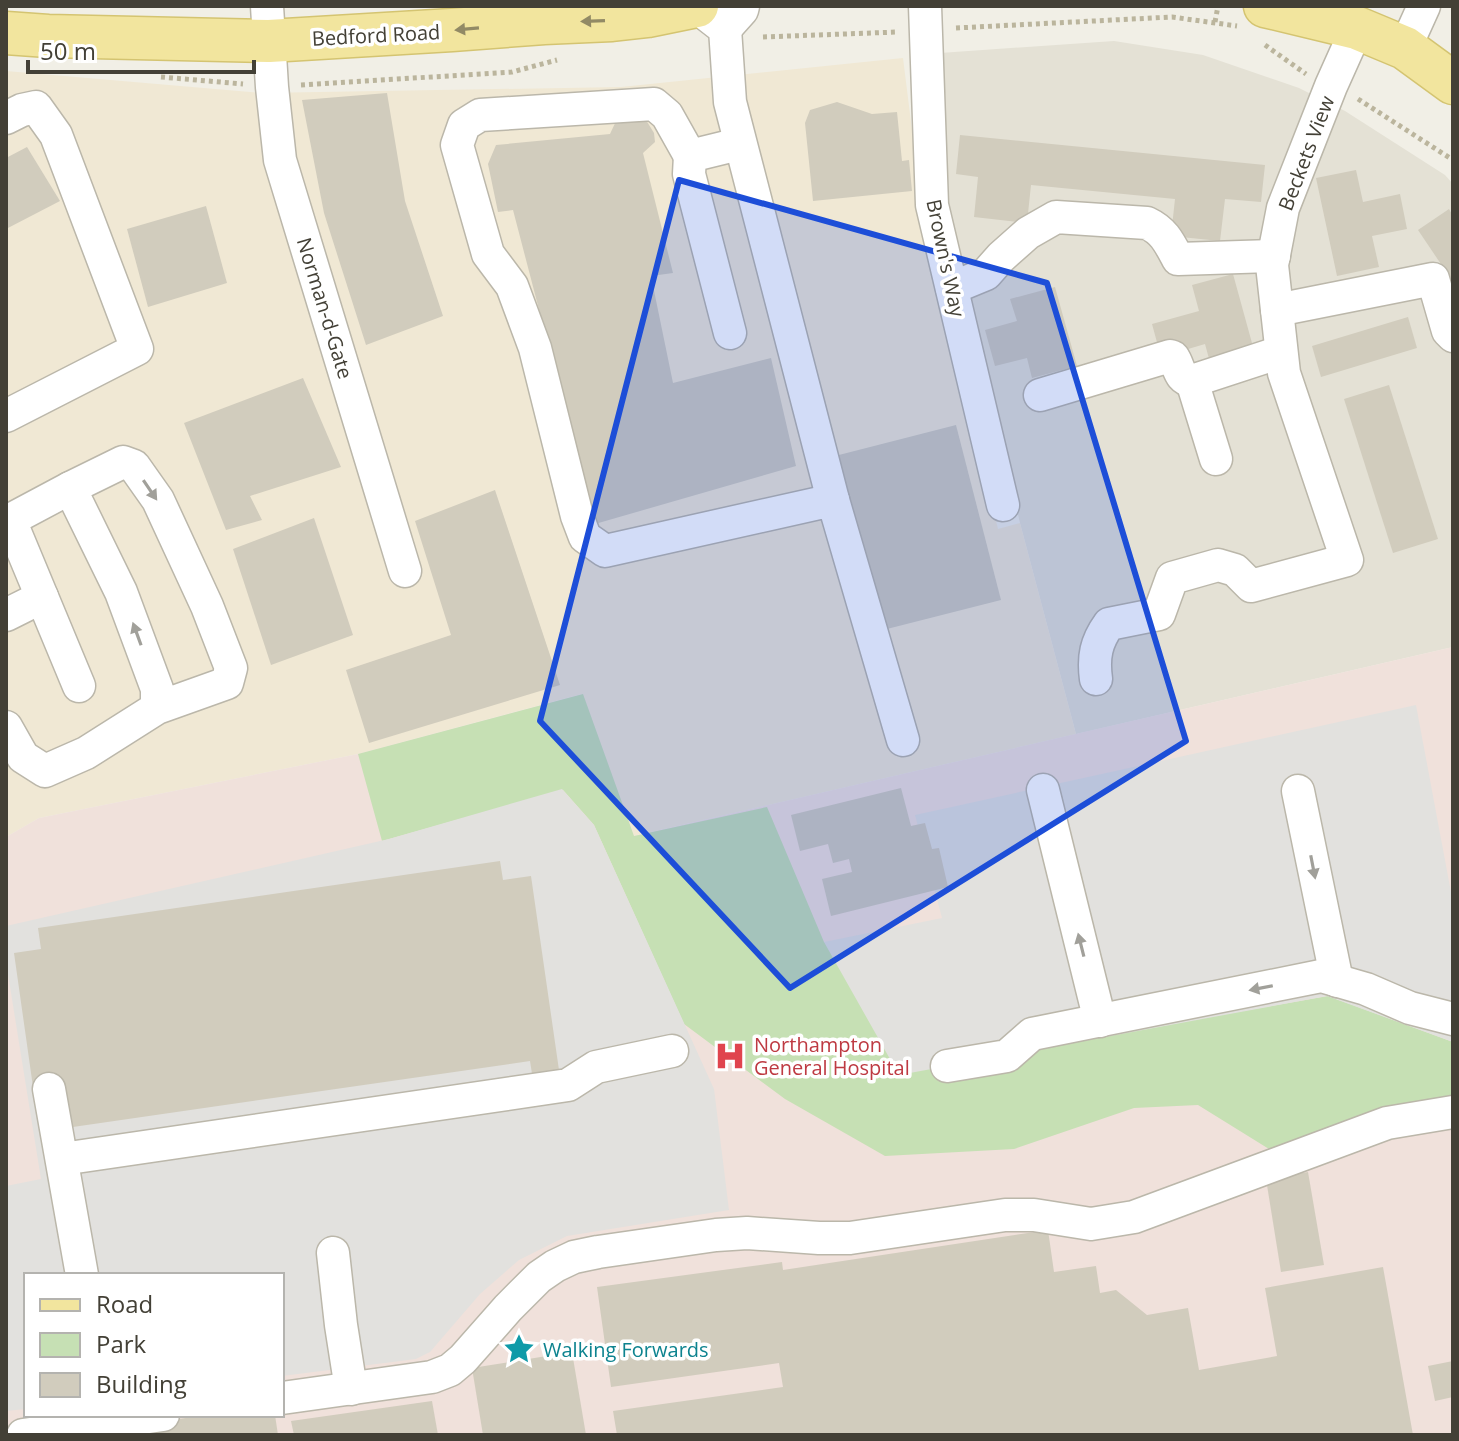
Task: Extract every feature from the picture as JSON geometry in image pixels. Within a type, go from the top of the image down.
[{"type":"main road","name":"Bedford Road","points":[[6,33],[48,36],[268,23],[452,30],[717,12]]},
{"type":"main road","points":[[1255,25],[1347,17],[1405,48],[1453,83]]},
{"type":"street","name":"Brown's Way","points":[[925,6],[932,205],[1003,505]]},
{"type":"street","points":[[1405,48],[1424,6]]},
{"type":"street","points":[[717,12],[739,144],[833,500],[903,740]]},
{"type":"street","name":"Beckets View","points":[[1096,679],[1093,660],[1100,638],[1109,624],[1159,614],[1172,578],[1218,565],[1235,570],[1251,586],[1347,560],[1284,373],[1272,265],[1283,208],[1331,86],[1347,17]]},
{"type":"street","name":"Norman-d-Gate","points":[[268,23],[280,160],[405,571]]},
{"type":"street","points":[[730,333],[689,174],[690,156],[667,115],[654,104],[480,115],[464,125],[457,145],[488,254],[512,286],[535,348],[585,537],[605,551],[833,500]]},
{"type":"street","points":[[6,118],[36,107],[56,135],[137,349],[6,416]]},
{"type":"street","points":[[690,156],[739,144]]},
{"type":"street","points":[[952,288],[986,274],[1028,233],[1056,217],[1147,223],[1159,228],[1178,259],[1274,256]]},
{"type":"street","points":[[1277,310],[1433,279],[1448,331],[1453,336]]},
{"type":"street","points":[[1040,395],[1170,356],[1176,360],[1185,380],[1192,381],[1281,352]]},
{"type":"street","points":[[1192,381],[1216,459]]},
{"type":"street","points":[[6,727],[23,757],[45,771],[86,753],[157,708],[227,683],[231,668],[207,606],[158,500],[134,466],[123,462],[8,521],[79,686]]},
{"type":"street","points":[[70,488],[121,592],[157,689],[157,708]]},
{"type":"street","points":[[6,615],[42,597]]},
{"type":"street","points":[[1043,790],[1100,1021]]},
{"type":"street","points":[[1298,791],[1337,981]]},
{"type":"street","points":[[947,1066],[1007,1056],[1032,1034],[1321,976],[1366,989],[1410,1008],[1453,1019]]},
{"type":"street","points":[[62,1159],[568,1085],[596,1067],[672,1051]]},
{"type":"street","points":[[49,1089],[82,1273]]},
{"type":"street","points":[[284,1398],[432,1377],[450,1370],[539,1277],[574,1257],[716,1235],[747,1233],[850,1238],[1005,1215],[1034,1215],[1091,1224],[1111,1222],[1134,1217],[1387,1123],[1453,1112]]},
{"type":"street","points":[[333,1253],[351,1389]]},
{"type":"street","points":[[23,1435],[106,1419],[134,1417]]},
{"type":"path","points":[[1215,22],[1218,6]]},
{"type":"path","points":[[951,29],[1172,17],[1255,25],[1310,77]]},
{"type":"path","points":[[763,37],[899,32]]},
{"type":"path","points":[[272,87],[512,72],[557,60]]},
{"type":"path","points":[[1350,95],[1453,160]]},
{"type":"highlighted area","points":[[679,180],[1047,283],[1186,741],[790,988],[540,721]]},
{"type":"shaded area","points":[[1114,41],[1203,55],[1299,88],[1345,111],[1445,175],[1453,184],[1453,647],[1076,734],[1020,523],[946,200],[940,53]]},
{"type":"shaded area","points":[[903,58],[923,218],[998,529],[1020,523],[1076,734],[634,836],[582,694],[358,754],[39,818],[6,837],[6,71],[261,93],[621,87]]},
{"type":"shaded area","name":"Northampton General Hospital","points":[[1453,647],[1453,1435],[6,1435],[6,837],[39,818],[358,754],[583,694],[634,836]]},
{"type":"shaded area","points":[[1416,705],[1453,903],[1453,1042],[1327,996],[899,1075],[824,942],[942,918],[915,815]]},
{"type":"shaded area","points":[[562,789],[594,825],[714,1089],[729,1210],[567,1236],[519,1260],[480,1294],[430,1352],[416,1359],[284,1376],[284,1273],[24,1273],[24,1409],[6,1411],[6,1186],[41,1179],[6,962],[6,926],[389,839]]},
{"type":"green space","points":[[583,694],[634,836],[767,807],[824,942],[1095,1037],[1328,996],[1453,1042],[1453,1100],[1326,1137],[1269,1149],[1198,1105],[1134,1108],[1014,1149],[885,1156],[785,1099],[684,1024],[594,825],[563,790],[382,841],[358,754]]},
{"type":"building","points":[[387,93],[405,201],[443,316],[366,345],[324,213],[302,100]]},
{"type":"building","points":[[837,102],[872,114],[897,112],[902,161],[909,160],[912,191],[813,201],[805,123],[810,110]]},
{"type":"building","points":[[617,119],[646,120],[654,133],[655,142],[643,153],[673,273],[651,276],[673,383],[771,358],[796,466],[595,524],[513,210],[498,212],[488,164],[496,145],[610,134]]},
{"type":"building","points":[[960,135],[1265,165],[1261,202],[1225,199],[1220,241],[1171,236],[1175,199],[1031,185],[1027,223],[974,217],[978,177],[956,174]]},
{"type":"building","points":[[27,147],[60,201],[6,229],[6,158]]},
{"type":"building","points":[[1356,170],[1363,202],[1400,194],[1407,229],[1372,236],[1379,267],[1337,276],[1316,178]]},
{"type":"building","points":[[206,206],[227,283],[148,307],[127,229]]},
{"type":"building","points":[[1449,209],[1453,216],[1453,282],[1418,230]]},
{"type":"building","points":[[1233,274],[1255,354],[1211,366],[1205,344],[1161,357],[1152,324],[1199,311],[1192,285]]},
{"type":"building","points":[[1055,287],[1077,366],[1032,378],[1027,358],[995,366],[985,330],[1017,321],[1010,299]]},
{"type":"building","points":[[1408,317],[1417,348],[1321,377],[1312,346]]},
{"type":"building","points":[[303,378],[341,467],[250,496],[262,520],[226,530],[184,423]]},
{"type":"building","points":[[1389,385],[1438,539],[1393,553],[1344,399]]},
{"type":"building","points":[[956,425],[1001,600],[879,631],[835,456]]},
{"type":"building","points":[[495,490],[560,685],[369,743],[346,670],[451,635],[415,521]]},
{"type":"building","points":[[314,518],[353,635],[271,665],[233,549]]},
{"type":"building","points":[[901,788],[911,826],[925,823],[932,849],[939,848],[948,887],[831,916],[822,879],[852,872],[849,859],[833,863],[828,844],[800,851],[791,815]]},
{"type":"building","points":[[500,861],[503,880],[531,876],[560,1077],[533,1080],[530,1061],[59,1129],[36,1108],[14,953],[41,949],[38,928]]},
{"type":"building","points":[[1308,1172],[1324,1265],[1281,1272],[1266,1179]]},
{"type":"building","points":[[1048,1230],[1054,1272],[1096,1266],[1100,1293],[1116,1290],[1147,1315],[1188,1308],[1199,1370],[1277,1356],[1265,1288],[1383,1267],[1413,1435],[617,1435],[613,1411],[783,1387],[779,1363],[611,1387],[597,1287],[782,1262],[783,1270]]},
{"type":"building","points":[[572,1352],[586,1435],[483,1435],[472,1368]]},
{"type":"building","points":[[1453,1361],[1453,1397],[1435,1401],[1428,1366]]},
{"type":"building","points":[[432,1401],[438,1435],[294,1435],[291,1421]]},
{"type":"building","points":[[192,1417],[275,1417],[278,1435],[105,1435],[104,1430]]},
{"type":"place","name":"Northampton General Hospital","points":[[730,1056]]},
{"type":"place","name":"Walking Forwards","points":[[519,1349]]}]
